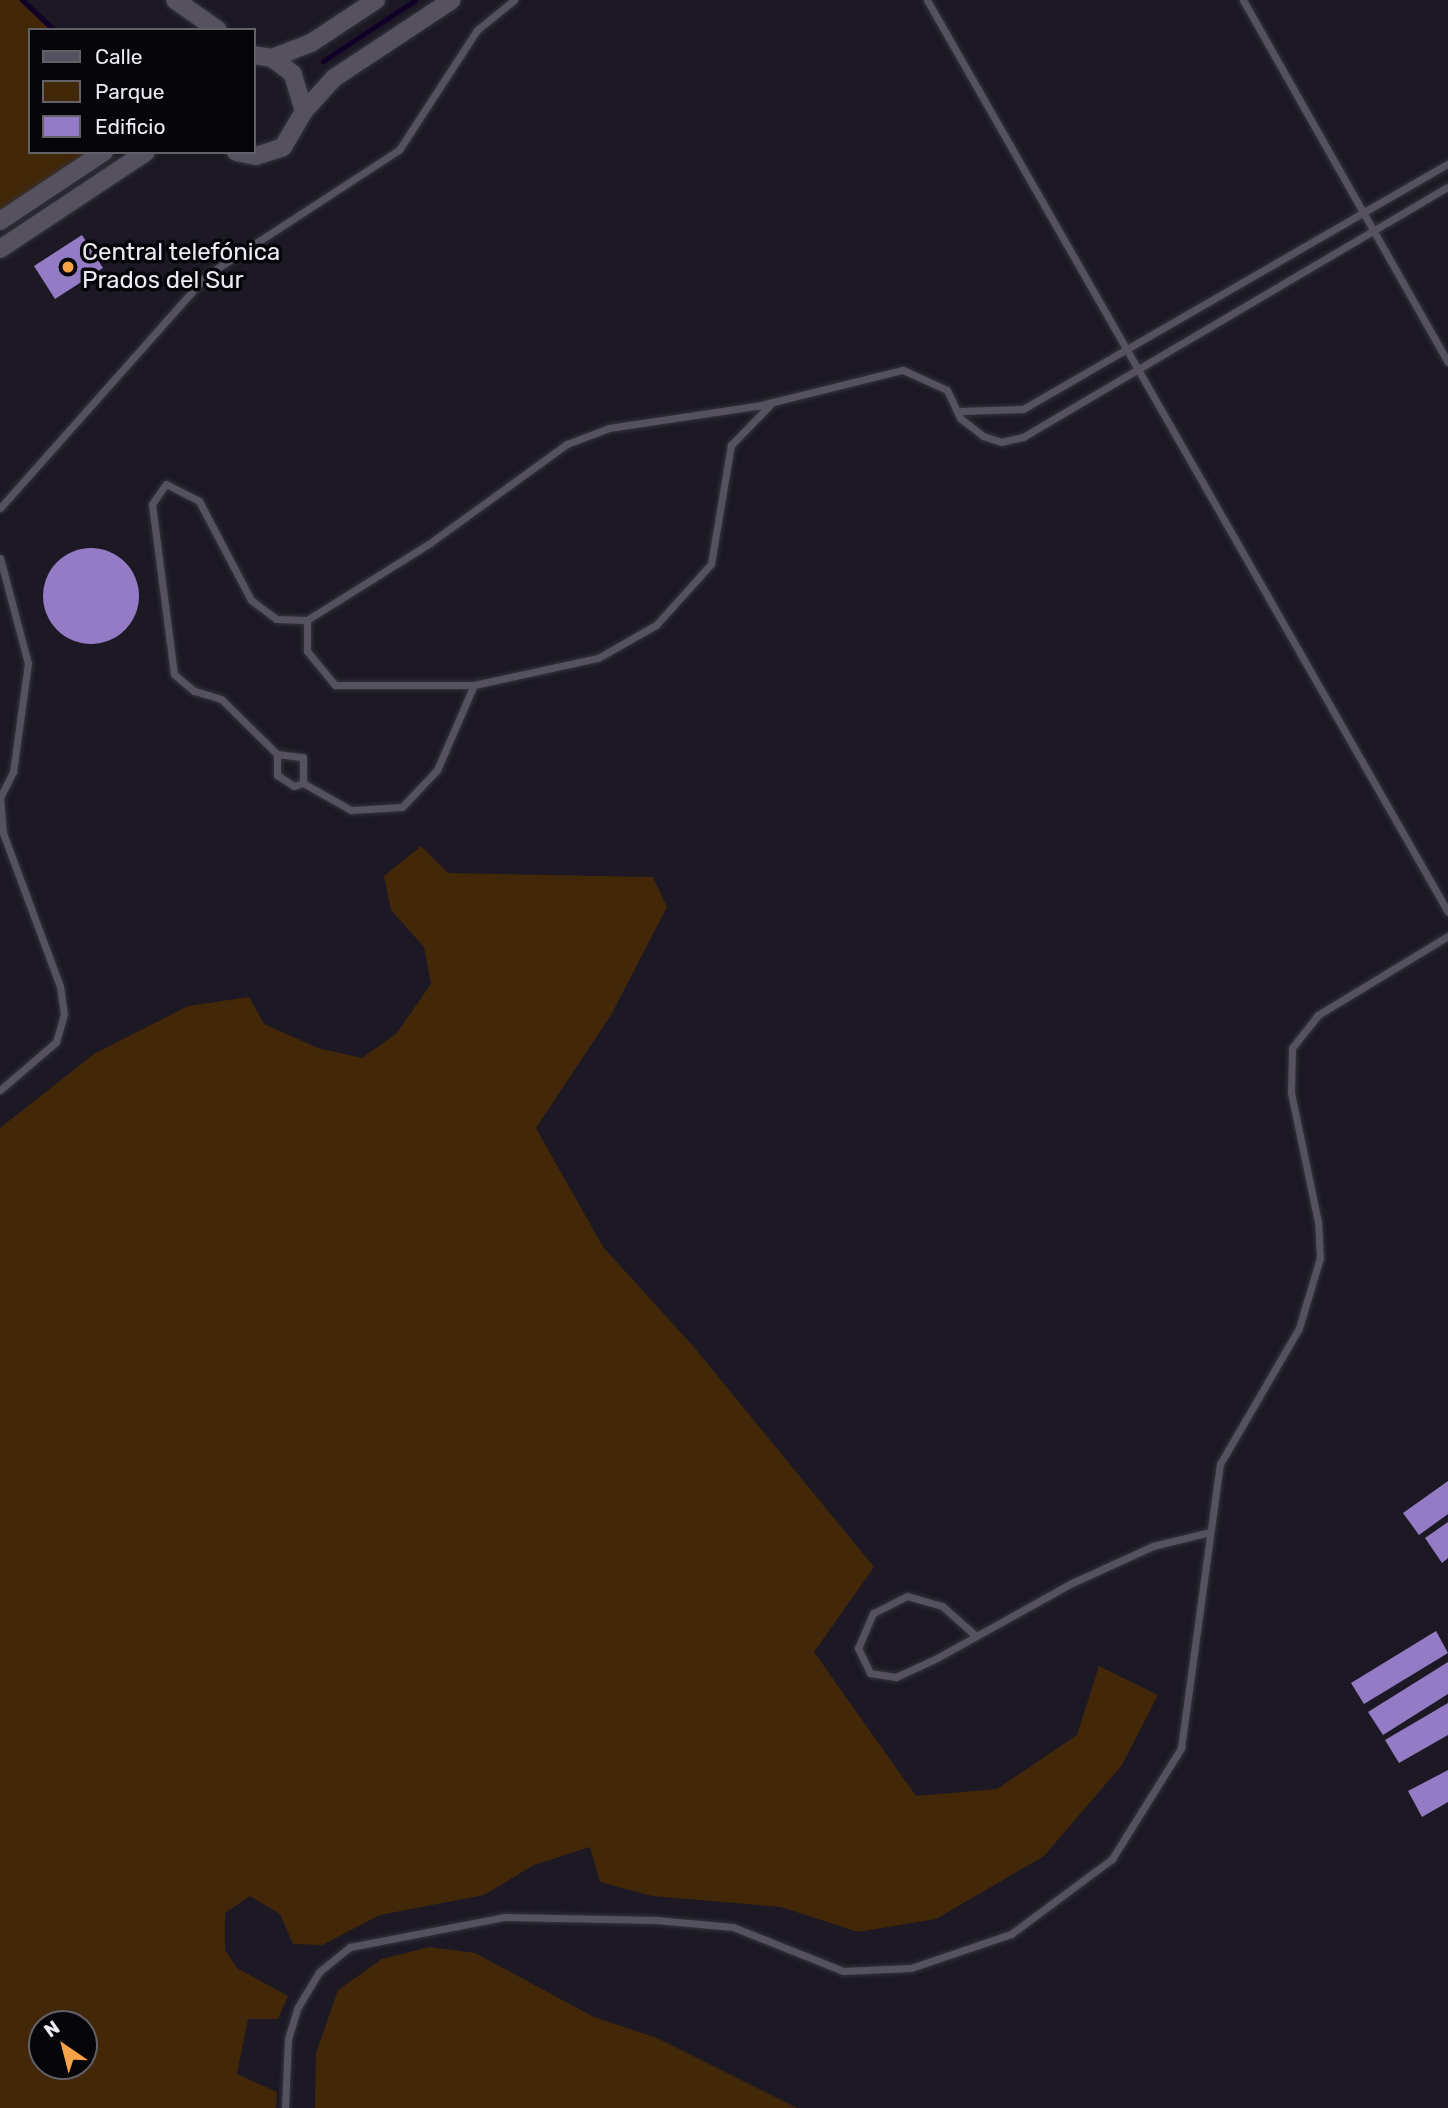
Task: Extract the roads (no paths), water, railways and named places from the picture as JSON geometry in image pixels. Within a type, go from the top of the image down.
[{"type":"street","points":[[175,0],[215,28]]},
{"type":"street","points":[[260,55],[311,43],[376,0]]},
{"type":"street","points":[[246,154],[256,156],[283,147],[304,111],[334,78],[453,0]]},
{"type":"street","points":[[192,14],[202,28]]},
{"type":"street","points":[[260,55],[300,85],[304,111]]},
{"type":"street","points":[[0,221],[101,154]]},
{"type":"street","points":[[0,249],[143,154]]},
{"type":"lane","points":[[0,508],[207,275],[398,150],[477,30],[514,0]]},
{"type":"lane","points":[[927,0],[1121,350],[1448,912]]},
{"type":"lane","points":[[1243,0],[1365,212],[1372,233],[1448,362]]},
{"type":"lane","points":[[961,411],[1023,409],[1121,350],[1448,164]]},
{"type":"lane","points":[[474,685],[437,770],[402,807],[351,810],[303,783],[284,783],[277,754],[221,699],[194,691],[174,674],[152,504],[166,484],[199,501],[251,600],[276,619],[307,620],[430,543],[567,444],[608,428],[773,402],[903,370],[947,390],[971,430],[1010,442],[1136,373],[1448,187]]},
{"type":"lane","points":[[307,620],[307,651],[335,685],[474,685],[598,658],[656,625],[711,564],[731,445],[773,402]]},
{"type":"lane","points":[[0,558],[28,663],[13,772],[0,798],[3,833],[64,1014],[56,1042],[0,1090]]},
{"type":"lane","points":[[277,754],[303,757],[303,783]]},
{"type":"lane","points":[[285,2108],[288,2039],[319,1972],[351,1947],[412,1930],[505,1917],[733,1927],[842,1971],[911,1968],[1011,1934],[1112,1859],[1181,1748],[1206,1533],[1220,1464],[1299,1328],[1320,1258],[1318,1222],[1291,1093],[1292,1048],[1318,1015],[1448,936]]},
{"type":"lane","points":[[976,1636],[942,1606],[907,1596],[873,1613],[858,1648],[870,1673],[896,1677],[1153,1546],[1206,1533]]},
{"type":"waterway","points":[[22,0],[52,28]]},
{"type":"waterway","points":[[323,61],[415,0]]},
{"type":"place","name":"Central telefónica Prados del Sur","points":[[68,267]]}]
